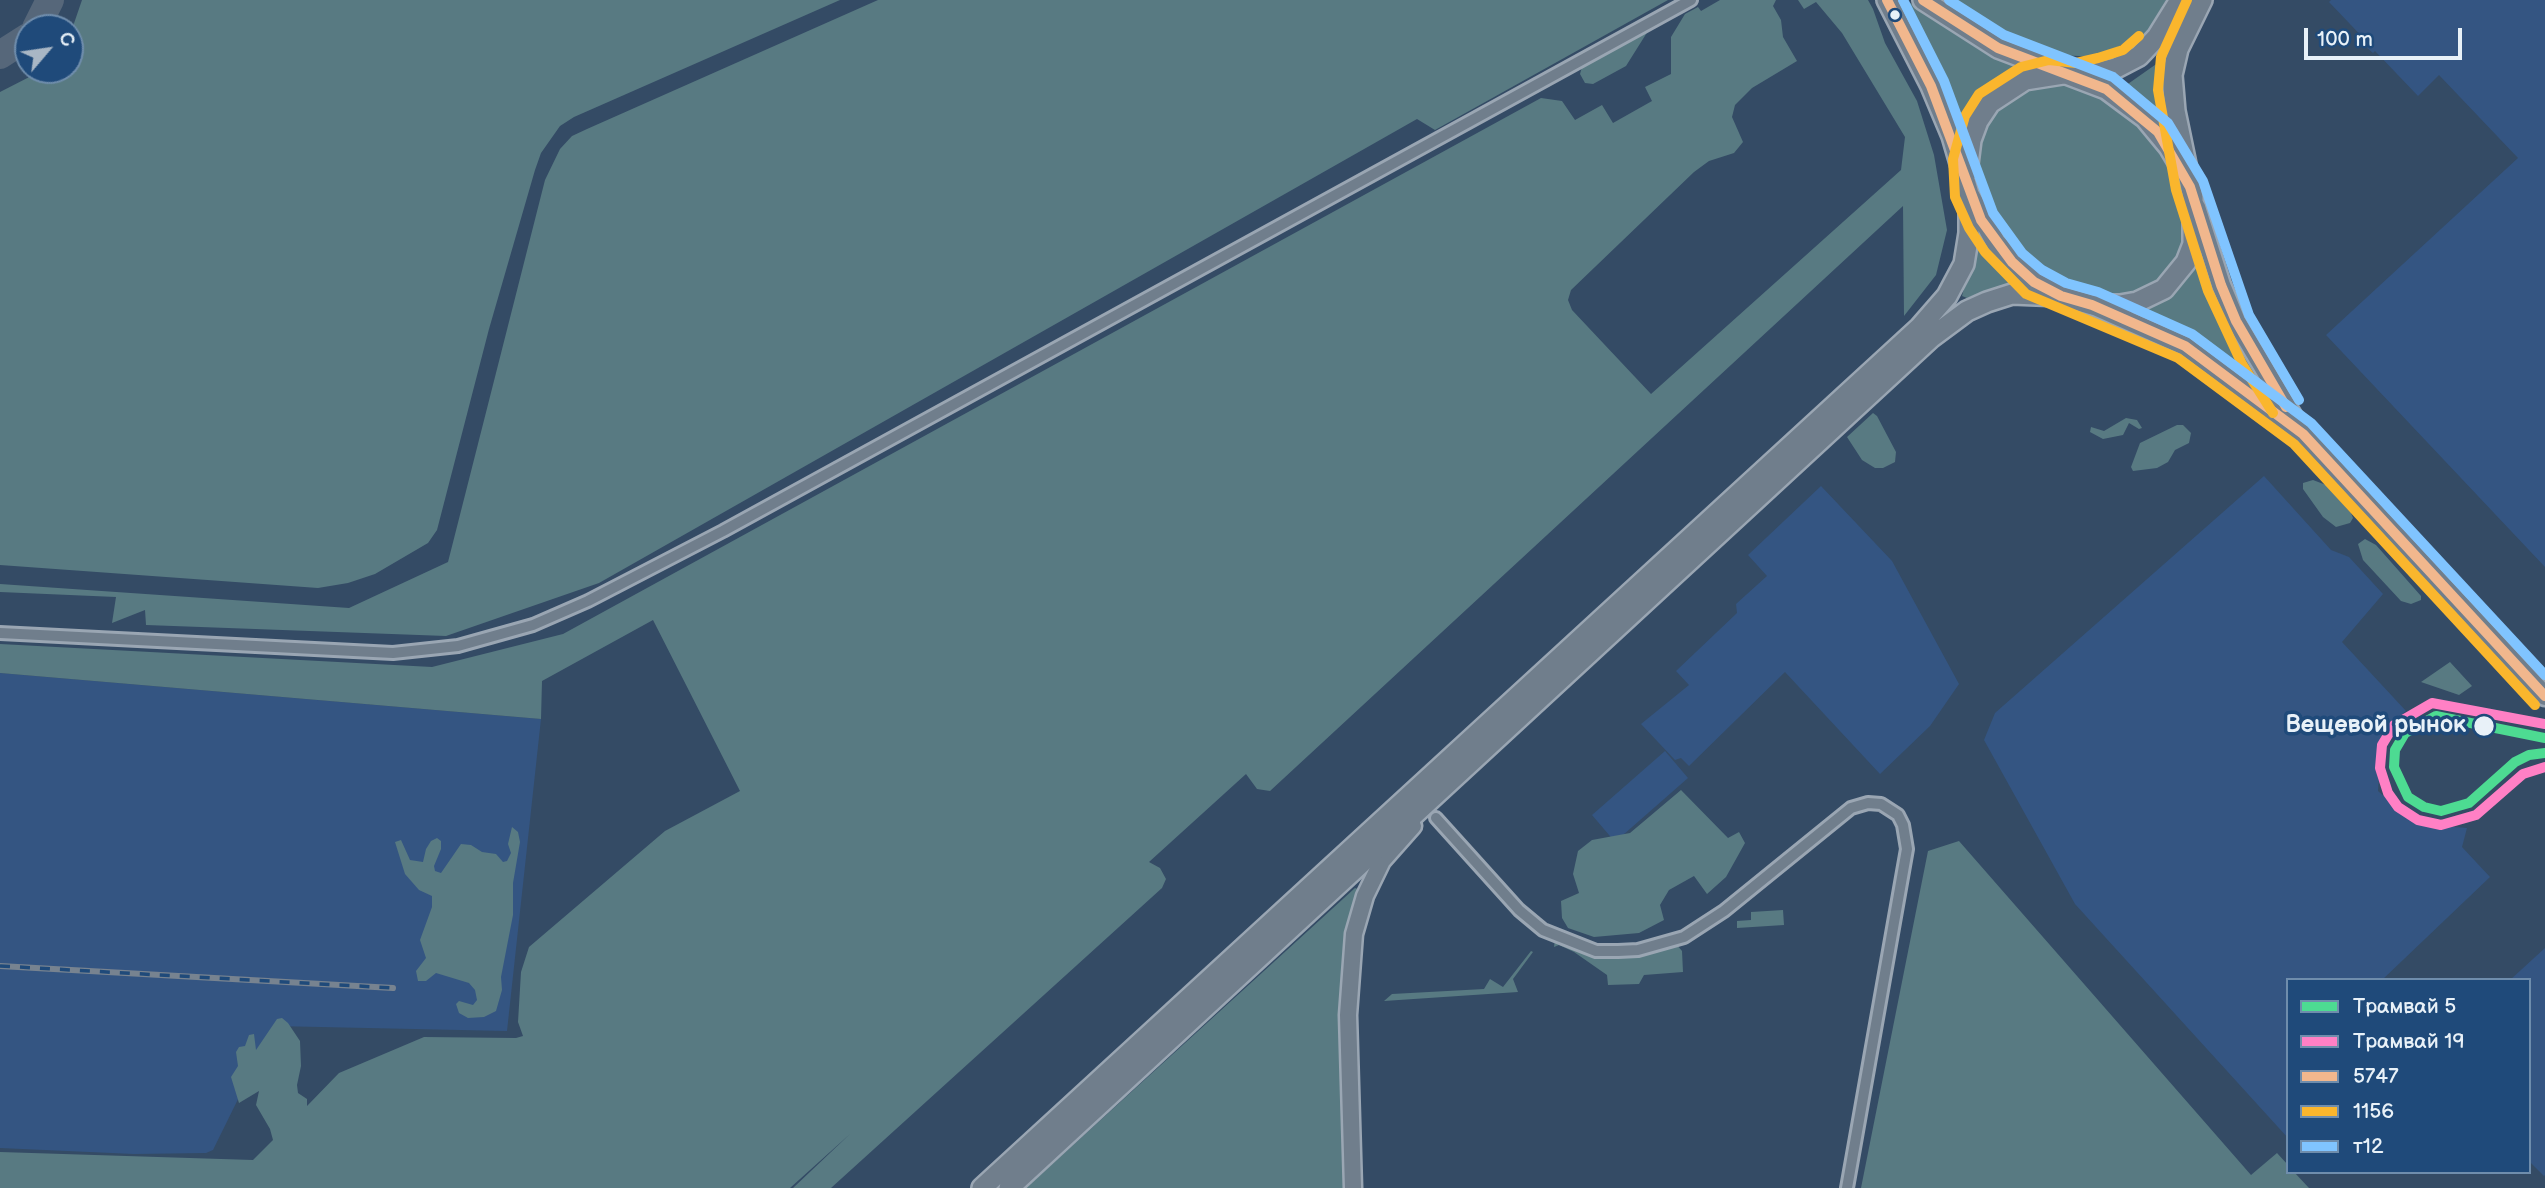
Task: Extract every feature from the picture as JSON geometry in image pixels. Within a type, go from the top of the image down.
[{"type":"highway","points":[[1887,0],[1931,86],[1968,189],[1996,243],[2034,282],[2061,296],[2092,305],[2137,302],[2164,289],[2175,278],[2193,244],[2192,193],[2175,111],[2172,75],[2178,49],[2202,0]]},
{"type":"highway","points":[[1923,0],[1998,48],[2106,89],[2145,118],[2169,147],[2192,193]]},
{"type":"highway","points":[[1009,1188],[1482,748],[1761,474],[1920,327],[1958,280],[1967,251],[1971,140],[1978,121],[1990,103],[2025,80],[2051,74],[2073,76],[2109,70],[2139,56],[2157,37],[2180,0]]},
{"type":"highway","points":[[982,1188],[1668,568],[1932,337],[1967,311],[2012,294],[2061,296]]},
{"type":"main road","points":[[2192,193],[2221,285],[2236,321],[2255,358],[2303,434],[2545,696]]},
{"type":"main road","points":[[2092,305],[2185,346],[2303,434]]},
{"type":"street","points":[[0,633],[393,653],[458,646],[533,625],[588,601],[723,531],[1690,0]]},
{"type":"street","points":[[1353,1188],[1348,1015],[1353,946],[1360,911],[1382,861],[1482,748]]},
{"type":"street","points":[[1436,818],[1533,922],[1563,939],[1596,951],[1638,950],[1684,937],[1724,911],[1832,820],[1859,804],[1881,804],[1889,808],[1903,825],[1908,849],[1847,1188]]},
{"type":"shaded area","points":[[2545,0],[2545,567],[2326,335],[2518,158],[2439,75],[2418,96],[2375,51],[2373,53],[2367,48],[2370,45],[2329,2]]},
{"type":"shaded area","name":"Вещевой рынок","points":[[2264,476],[2331,550],[2349,557],[2383,594],[2342,642],[2406,711],[2382,733],[2378,791],[2415,824],[2467,828],[2462,847],[2490,877],[2384,978],[2286,978],[2286,1136],[2075,904],[1984,740],[1995,713]]},
{"type":"shaded area","points":[[1821,486],[1892,561],[1959,684],[1930,726],[1880,774],[1785,672],[1689,766],[1681,758],[1675,760],[1641,724],[1689,685],[1676,671],[1737,613],[1736,604],[1767,576],[1748,555]]},
{"type":"shaded area","points":[[0,673],[541,719],[507,1031],[274,1026],[213,1150],[206,1153],[134,1154],[0,1148]]},
{"type":"shaded area","points":[[1665,751],[1688,778],[1615,842],[1592,815]]},
{"type":"shaded area","points":[[2545,948],[2544,1176],[2531,1163],[2531,978],[2512,978]]},
{"type":"green space","points":[[82,0],[840,0],[574,117],[560,126],[541,153],[535,170],[489,329],[437,530],[428,543],[375,574],[348,583],[318,588],[0,565],[0,92],[16,84],[84,84],[84,14],[77,14]]},
{"type":"green space","points":[[878,0],[1668,0],[1435,130],[1417,119],[599,583],[446,636],[146,625],[145,610],[112,623],[116,597],[0,592],[0,584],[349,608],[448,562],[545,180],[560,149],[572,136]]},
{"type":"green space","points":[[1720,0],[1776,0],[1773,6],[1781,20],[1783,37],[1797,61],[1752,88],[1735,105],[1732,117],[1743,142],[1734,153],[1709,161],[1694,172],[1571,290],[1568,300],[1572,310],[1651,394],[1901,170],[1905,137],[1842,33],[1816,2],[1804,9],[1798,0],[1868,0],[1873,9],[1885,43],[1917,101],[1934,155],[1947,230],[1936,275],[1904,316],[1903,206],[1270,791],[1257,789],[1246,774],[1149,862],[1160,868],[1166,879],[1162,888],[831,1188],[793,1188],[850,1134],[790,1188],[0,1188],[0,1152],[253,1160],[273,1140],[270,1129],[256,1105],[259,1091],[239,1103],[231,1077],[238,1066],[236,1052],[239,1047],[245,1046],[249,1035],[254,1034],[256,1050],[277,1019],[282,1018],[288,1023],[300,1041],[301,1066],[297,1085],[298,1093],[307,1099],[307,1106],[339,1073],[424,1037],[523,1036],[518,1022],[521,972],[529,947],[665,831],[740,791],[653,620],[542,681],[541,719],[0,673],[0,644],[432,667],[563,634],[1541,98],[1562,101],[1575,120],[1602,105],[1613,123],[1652,101],[1645,87],[1671,74],[1671,37],[1685,14],[1698,7],[1701,11]]},
{"type":"green space","points":[[1899,0],[1906,0],[1972,44],[2019,65],[2019,70],[1979,100],[1964,126],[1958,126],[1936,67]]},
{"type":"green space","points":[[1952,0],[2166,0],[2147,32],[2098,57],[2059,55],[2020,39]]},
{"type":"green space","points":[[1648,31],[1626,66],[1593,84],[1585,83],[1580,74],[1582,67]]},
{"type":"green space","points":[[2162,60],[2165,112],[2161,117],[2125,86]]},
{"type":"green space","points":[[2062,84],[2106,99],[2131,115],[2159,149],[2184,201],[2186,237],[2179,255],[2162,277],[2136,292],[2117,296],[2097,294],[2074,288],[2047,275],[2011,244],[1985,197],[1977,161],[1979,141],[1992,112],[2027,87]]},
{"type":"green space","points":[[1979,232],[2030,285],[2000,286],[1967,298],[1962,296]]},
{"type":"green space","points":[[2201,247],[2253,376],[2190,336],[2136,311]]},
{"type":"green space","points":[[1873,413],[1896,452],[1895,462],[1883,468],[1875,468],[1862,460],[1847,437]]},
{"type":"green space","points":[[2126,418],[2137,420],[2142,428],[2129,423],[2123,435],[2103,439],[2090,432],[2091,427],[2104,431]]},
{"type":"green space","points":[[2177,425],[2183,425],[2191,433],[2189,443],[2175,450],[2168,462],[2157,468],[2133,471],[2131,467],[2140,443]]},
{"type":"green space","points":[[2313,480],[2326,485],[2351,513],[2353,518],[2350,523],[2336,527],[2323,517],[2303,489],[2303,483]]},
{"type":"green space","points":[[2365,539],[2376,545],[2421,596],[2421,600],[2411,604],[2401,601],[2363,560],[2358,544]]},
{"type":"green space","points":[[2450,662],[2472,686],[2459,695],[2421,682]]},
{"type":"green space","points":[[1681,790],[1728,838],[1739,832],[1745,843],[1726,877],[1707,894],[1694,876],[1669,890],[1660,905],[1664,920],[1639,933],[1594,937],[1568,928],[1562,918],[1561,901],[1579,893],[1573,874],[1578,851],[1592,840],[1630,833]]},
{"type":"green space","points":[[512,827],[518,832],[520,842],[513,883],[513,915],[501,977],[502,990],[496,1011],[484,1017],[468,1018],[459,1013],[456,1004],[459,1001],[473,1005],[477,1000],[475,990],[469,983],[436,973],[426,981],[418,981],[416,971],[426,958],[420,940],[432,907],[432,896],[419,890],[405,874],[395,842],[401,840],[410,860],[423,862],[426,849],[431,841],[437,838],[441,841],[441,849],[434,866],[435,871],[441,873],[461,844],[496,854],[503,862],[507,861],[511,853],[508,844]]},
{"type":"green space","points":[[1959,841],[2251,1175],[2277,1153],[2286,1163],[2286,1174],[2296,1174],[2309,1188],[1861,1188],[1928,851]]},
{"type":"green space","points":[[1355,888],[1358,889],[1347,928],[1343,968],[1343,1188],[1026,1188]]},
{"type":"green space","points":[[1783,910],[1784,925],[1737,928],[1737,921],[1751,920],[1751,912]]},
{"type":"green space","points":[[1555,939],[1639,954],[1677,945],[1682,951],[1683,972],[1644,975],[1639,984],[1608,985],[1607,975],[1574,952],[1559,945],[1554,947]]},
{"type":"green space","points":[[1531,951],[1533,952],[1513,979],[1518,992],[1384,1001],[1392,994],[1484,989],[1490,979],[1503,987]]},
{"type":"taxiway","points":[[43,14],[50,0]]},
{"type":"taxiway","points":[[0,55],[14,46]]},
{"type":"railway","points":[[0,966],[393,988]]},
{"type":"tram line","name":"19","points":[[2545,724],[2432,703],[2394,725],[2382,745],[2380,768],[2388,793],[2398,807],[2418,820],[2441,825],[2476,815],[2523,774],[2545,767]]},
{"type":"tram line","name":"5","points":[[2545,738],[2436,716],[2405,733],[2395,750],[2394,767],[2408,797],[2424,807],[2441,811],[2469,803],[2515,762],[2529,755],[2545,753]]},
{"type":"transit line","name":"5747","points":[[1887,0],[1931,86],[1981,220],[2012,262],[2034,282],[2061,296],[2092,305],[2185,346],[2303,434],[2545,696]]},
{"type":"transit line","name":"т12","points":[[1903,0],[1944,81],[1993,213],[2022,253],[2042,270],[2066,283],[2098,292],[2192,334],[2311,423],[2545,675]]},
{"type":"transit line","name":"5747","points":[[1923,0],[1998,48],[2106,89],[2158,132],[2190,187],[2221,285],[2236,321],[2286,407]]},
{"type":"transit line","name":"т12","points":[[1949,0],[2004,35],[2113,77],[2168,123],[2203,181],[2249,315],[2299,400]]},
{"type":"transit line","name":"1156","points":[[2187,0],[2161,57],[2158,90],[2176,190],[2208,291],[2242,364],[2273,413]]},
{"type":"transit line","name":"1156","points":[[2139,36],[2123,50],[2098,58],[2076,63],[2049,60],[2021,67],[1979,94],[1965,116],[1953,159],[1955,197],[1969,228],[1985,252],[2026,294],[2178,358],[2294,444],[2535,705]]},
{"type":"place","name":"Вещевой рынок","points":[[2484,726]]}]
